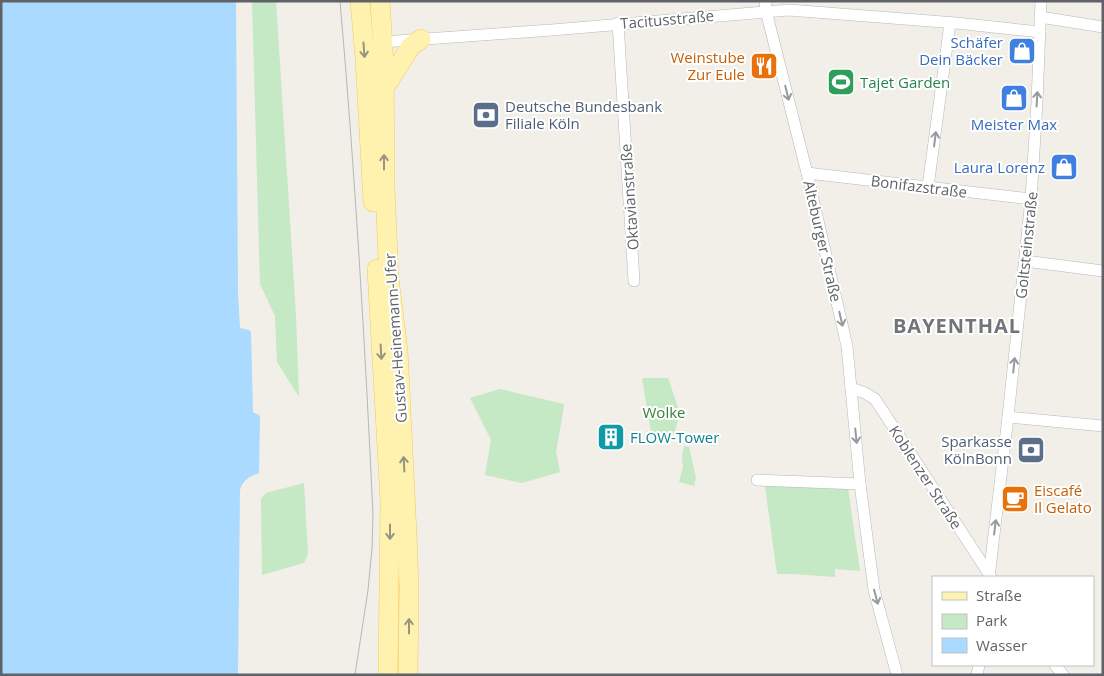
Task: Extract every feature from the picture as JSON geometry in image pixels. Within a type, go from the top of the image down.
[{"type":"main road","name":"Gustav-Heinemann-Ufer","points":[[360,1],[365,58],[390,501],[388,675]]},
{"type":"main road","name":"Gustav-Heinemann-Ufer","points":[[380,1],[385,87],[384,189],[389,279],[398,351],[409,587],[408,675]]},
{"type":"main road","points":[[385,87],[411,46],[420,39]]},
{"type":"street","name":"Goltsteinstraße","points":[[990,576],[1031,199],[1041,1]]},
{"type":"street","name":"Tacitusstraße","points":[[383,42],[618,24],[766,6],[789,10],[1040,32]]},
{"type":"street","name":"Alteburger Straße","points":[[766,6],[808,173],[846,340],[860,484],[874,590],[897,675]]},
{"type":"street","points":[[1040,17],[1103,27]]},
{"type":"street","points":[[928,187],[950,23]]},
{"type":"street","name":"Oktavianstraße","points":[[618,24],[634,281]]},
{"type":"street","name":"Bonifazstraße","points":[[808,173],[1031,199]]},
{"type":"street","points":[[1025,261],[1103,271]]},
{"type":"street","name":"Koblenzer Straße","points":[[851,388],[875,399],[990,576]]},
{"type":"street","points":[[1008,417],[1103,426]]},
{"type":"street","points":[[757,480],[860,484]]},
{"type":"green space","points":[[252,1],[276,1],[296,315],[299,397],[277,362],[275,316],[260,284]]},
{"type":"green space","name":"Wolke","points":[[642,378],[668,378],[680,413],[674,434],[651,432]]},
{"type":"green space","points":[[500,389],[564,404],[556,452],[560,472],[522,483],[485,475],[491,440],[470,398]]},
{"type":"green space","points":[[684,446],[689,447],[696,477],[694,486],[679,482],[683,467],[682,456]]},
{"type":"green space","points":[[304,483],[308,554],[304,563],[262,575],[261,499],[266,493]]},
{"type":"green space","points":[[766,486],[848,488],[860,571],[835,569],[835,577],[777,574]]},
{"type":"water","points":[[1,1],[236,1],[238,294],[240,328],[251,332],[253,412],[260,416],[259,473],[247,479],[240,490],[238,675],[1,675]]},
{"type":"tram line","points":[[340,1],[359,258],[373,515],[368,590],[355,675]]},
{"type":"place","name":"Schäfer Dein Bäcker","points":[[1022,51]]},
{"type":"place","name":"Weinstube Zur Eule","points":[[764,66]]},
{"type":"place","name":"Tajet Garden","points":[[841,82]]},
{"type":"place","name":"Meister Max","points":[[1014,98]]},
{"type":"place","name":"Deutsche Bundesbank Filiale Köln","points":[[486,115]]},
{"type":"place","name":"Laura Lorenz","points":[[1064,167]]},
{"type":"place","name":"FLOW-Tower","points":[[611,437]]},
{"type":"place","name":"Sparkasse KölnBonn","points":[[1031,450]]},
{"type":"place","name":"Eiscafé Il Gelato","points":[[1015,499]]},
{"type":"district","name":"BAYENTHAL","points":[[957,325]]}]
